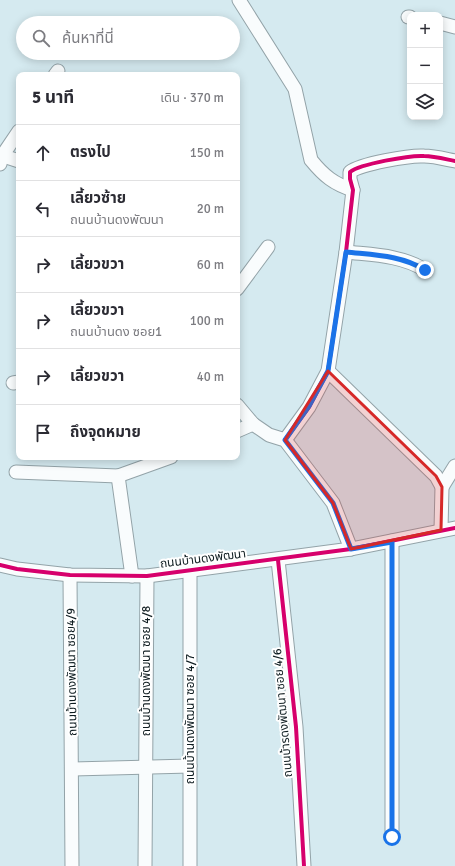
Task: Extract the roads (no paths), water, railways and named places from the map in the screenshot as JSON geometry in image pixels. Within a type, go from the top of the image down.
[{"type":"street","points":[[239,0],[295,89],[311,160],[318,169],[334,183],[353,190]]},
{"type":"street","points":[[443,24],[455,26]]},
{"type":"street","points":[[16,136],[1,158],[16,160]]},
{"type":"street","points":[[285,440],[309,406],[328,371],[346,252],[353,190],[350,172],[355,168],[381,162],[424,156],[455,161]]},
{"type":"street","points":[[240,285],[268,247]]},
{"type":"street","points":[[346,252],[399,258],[425,270]]},
{"type":"street","points":[[328,371],[436,476],[442,487],[441,530]]},
{"type":"street","points":[[240,409],[253,424],[270,435],[285,440],[333,503],[351,549]]},
{"type":"street","points":[[240,430],[253,424]]},
{"type":"street","points":[[16,472],[118,476],[163,460]]},
{"type":"street","points":[[442,487],[455,466]]},
{"type":"street","points":[[118,476],[132,576]]},
{"type":"street","name":"ถนนบ้านดงพัฒนา","points":[[0,565],[17,569],[70,575],[147,576],[278,560],[351,549],[392,542],[455,528]]},
{"type":"street","points":[[392,542],[392,837]]},
{"type":"street","name":"ถนนบ้ารดงพัฒนา ซอย 4/6","points":[[278,560],[296,726],[304,866]]},
{"type":"street","name":"ถนนบ้านดงพัฒนา ซอย 4/7","points":[[190,571],[190,866]]},
{"type":"street","name":"ถนนบ้านดงพัฒนา ซอย4/9","points":[[70,575],[73,769],[72,866]]},
{"type":"street","name":"ถนนบ้านดงพัฒนา ซอย 4/8","points":[[145,866],[147,576]]},
{"type":"street","points":[[73,769],[190,766]]}]
